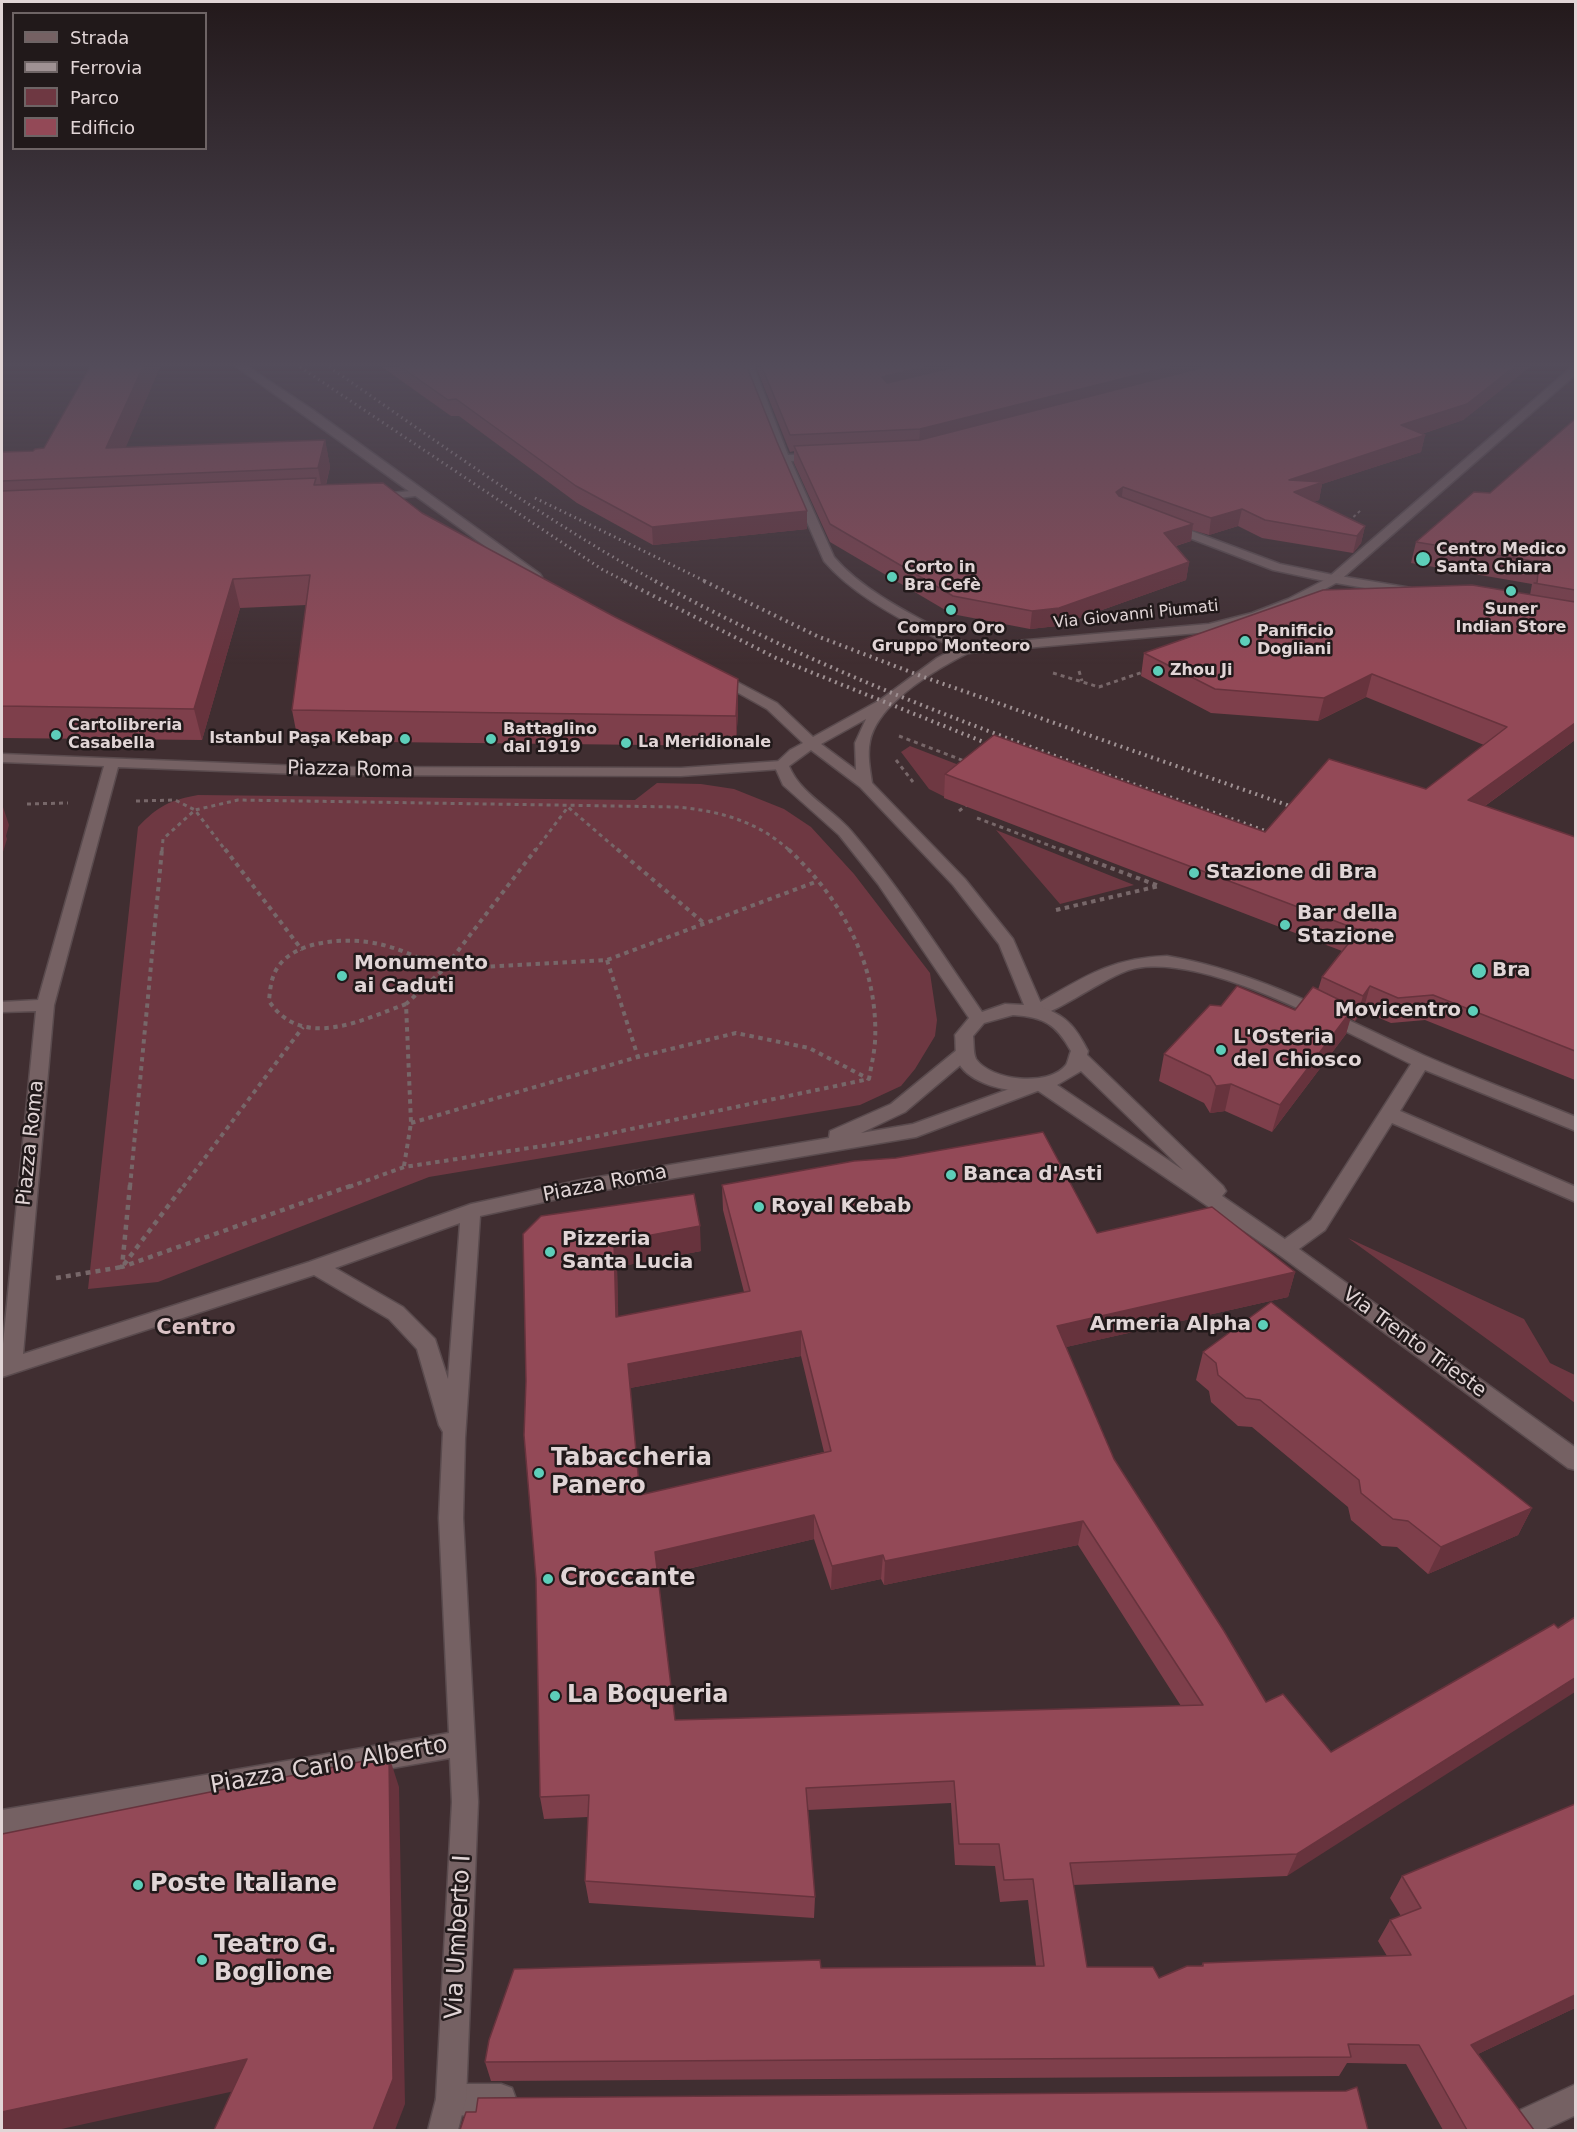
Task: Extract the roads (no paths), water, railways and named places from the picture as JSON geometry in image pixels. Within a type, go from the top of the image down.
[{"type":"street","points":[[382,466],[545,583]]},
{"type":"street","points":[[788,466],[824,549],[840,573],[964,649]]},
{"type":"street","name":"Via Giovanni Piumati","points":[[812,744],[885,703],[942,661],[964,649],[1209,628],[1257,616],[1292,602],[1334,579],[1463,466]]},
{"type":"street","points":[[367,498],[419,493]]},
{"type":"street","points":[[1155,522],[1277,567],[1425,594]]},
{"type":"street","points":[[708,673],[772,706],[795,725],[812,744],[865,784],[959,882],[1007,943],[1036,1012]]},
{"type":"street","name":"Via Giovanni Piumati","points":[[865,784],[860,747],[868,725],[885,703]]},
{"type":"street","points":[[812,744],[781,765],[788,782],[844,832],[884,881],[978,1019]]},
{"type":"street","points":[[2,758],[112,762]]},
{"type":"street","name":"Piazza Roma","points":[[781,765],[681,772],[326,771],[112,762],[45,1005],[17,1285],[6,1367],[316,1267],[471,1211],[581,1187],[916,1130],[1039,1085]]},
{"type":"street","points":[[1036,1012],[1106,974],[1137,962],[1157,960],[1190,963],[1234,977],[1422,1061],[1575,1125]]},
{"type":"street","points":[[2,1007],[45,1005]]},
{"type":"street","points":[[1005,1010],[1036,1012],[1064,1026],[1079,1046],[1078,1058],[1067,1075],[1039,1085],[1016,1086],[998,1082],[971,1065],[964,1053],[964,1035],[978,1019],[1005,1010]]},
{"type":"street","name":"Piazza Roma","points":[[816,1146],[898,1108],[964,1053]]},
{"type":"street","points":[[1078,1058],[1251,1226]]},
{"type":"street","points":[[1285,1249],[1318,1225],[1422,1061]]},
{"type":"street","points":[[1039,1085],[1251,1226]]},
{"type":"street","points":[[1389,1114],[1575,1195]]},
{"type":"street","name":"Piazza Carlo Alberto","points":[[2,1823],[462,1743],[451,1518],[454,1438],[471,1211]]},
{"type":"street","name":"Via Trento Trieste","points":[[1251,1226],[1575,1461]]},
{"type":"street","name":"Piazza Carlo Alberto","points":[[316,1267],[396,1313],[427,1345],[454,1438]]},
{"type":"street","name":"Via Umberto I","points":[[443,2130],[451,2099],[465,1802],[462,1743]]},
{"type":"street","points":[[451,2099],[523,2099]]},
{"type":"street","points":[[1531,2121],[1575,2099]]},
{"type":"railway","points":[[449,466],[603,570],[627,582]]},
{"type":"railway","points":[[473,466],[572,532],[657,582]]},
{"type":"railway","points":[[535,498],[707,582]]},
{"type":"railway","points":[[624,581],[776,658],[1001,749]]},
{"type":"railway","points":[[655,581],[730,620],[884,690],[1043,751],[1282,837]]},
{"type":"railway","points":[[704,581],[817,636],[921,676],[1304,811]]},
{"type":"place","name":"Centro Medico Santa Chiara","points":[[1423,559]]},
{"type":"place","name":"Corto in Bra Cefè","points":[[892,577]]},
{"type":"place","name":"Suner Indian Store","points":[[1511,591]]},
{"type":"place","name":"Compro Oro Gruppo Monteoro","points":[[951,610]]},
{"type":"place","name":"Panificio Dogliani","points":[[1245,641]]},
{"type":"place","name":"Zhou Ji","points":[[1158,671]]},
{"type":"place","name":"Cartolibreria Casabella","points":[[56,735]]},
{"type":"place","name":"Istanbul Paşa Kebap","points":[[405,739]]},
{"type":"place","name":"Battaglino dal 1919","points":[[491,739]]},
{"type":"place","name":"La Meridionale","points":[[626,743]]},
{"type":"place","name":"Stazione di Bra","points":[[1194,873]]},
{"type":"place","name":"Bar della Stazione","points":[[1285,925]]},
{"type":"place","name":"Bra","points":[[1479,971]]},
{"type":"place","name":"Monumento ai Caduti","points":[[342,976]]},
{"type":"place","name":"Movicentro","points":[[1473,1011]]},
{"type":"place","name":"L'Osteria del Chiosco","points":[[1221,1050]]},
{"type":"place","name":"Banca d'Asti","points":[[951,1175]]},
{"type":"place","name":"Royal Kebab","points":[[759,1207]]},
{"type":"place","name":"Pizzeria Santa Lucia","points":[[550,1252]]},
{"type":"place","name":"Armeria Alpha","points":[[1263,1325]]},
{"type":"place","name":"Tabaccheria Panero","points":[[539,1473]]},
{"type":"place","name":"Croccante","points":[[548,1579]]},
{"type":"place","name":"La Boqueria","points":[[555,1696]]},
{"type":"place","name":"Poste Italiane","points":[[138,1885]]},
{"type":"place","name":"Teatro G. Boglione","points":[[202,1960]]},
{"type":"district","name":"Centro","points":[[196,1329]]}]
